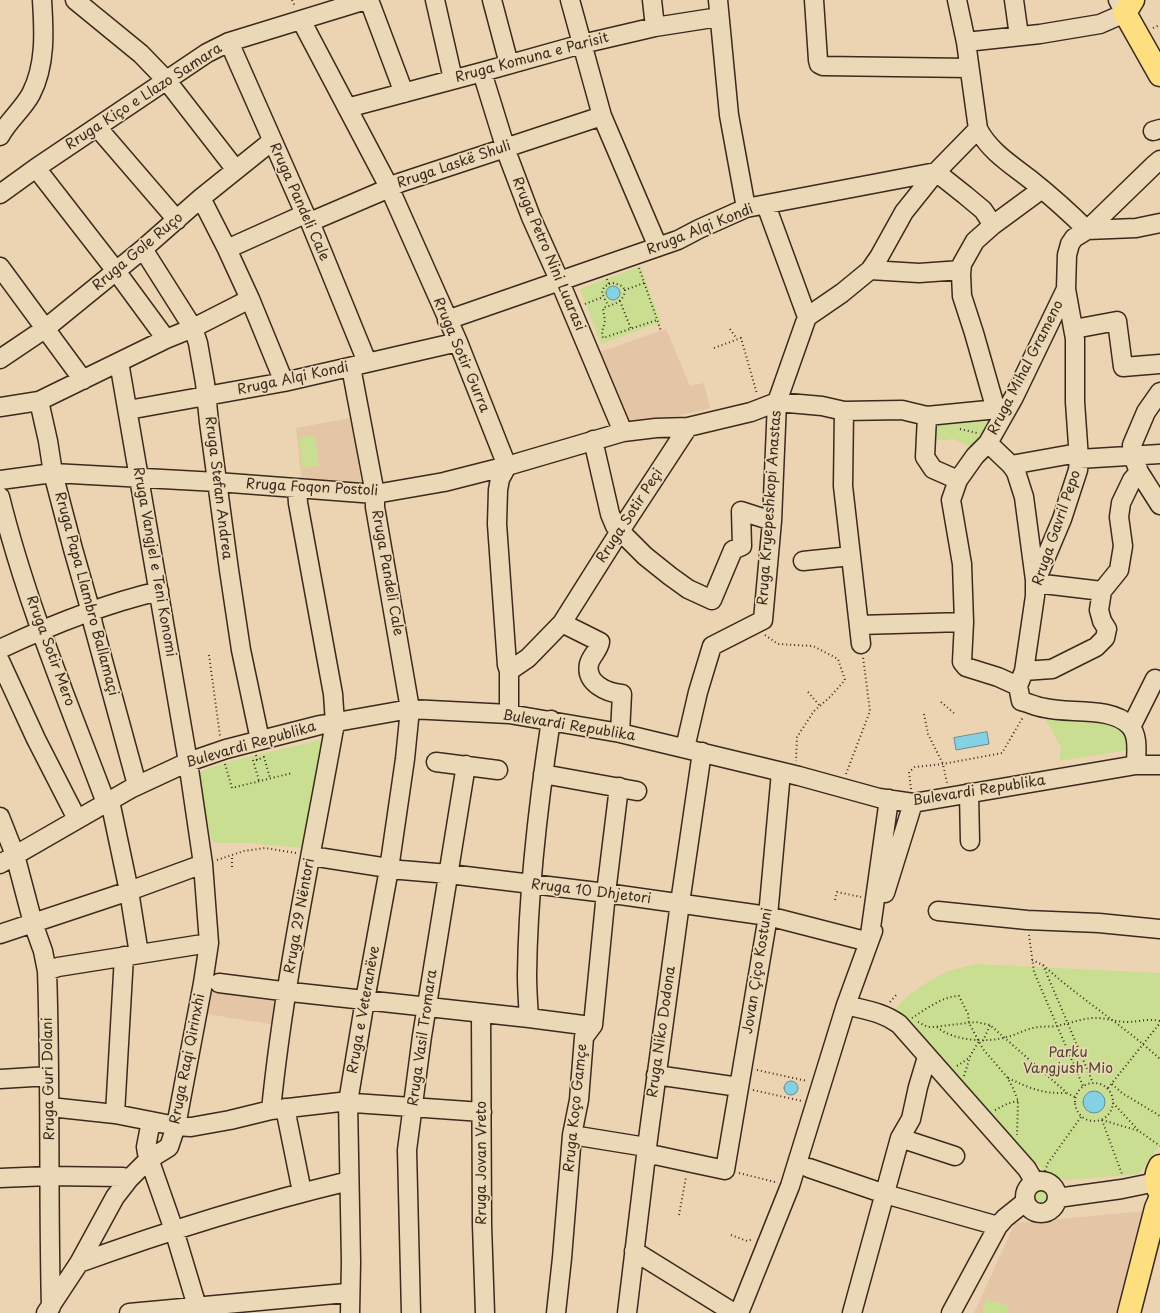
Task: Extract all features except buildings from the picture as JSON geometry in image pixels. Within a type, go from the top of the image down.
[{"type":"main road","points":[[1125,4],[1160,75]]},
{"type":"main road","points":[[1129,1313],[1156,1208],[1159,1185]]},
{"type":"street","points":[[0,136],[31,94],[40,70],[44,33],[42,0]]},
{"type":"street","points":[[76,0],[141,54],[167,81],[236,170]]},
{"type":"street","points":[[368,0],[404,93]]},
{"type":"street","name":"Rruga Kiço e Llazo Samara","points":[[0,194],[36,168],[98,128],[206,54],[229,42],[368,0]]},
{"type":"street","points":[[435,0],[453,79]]},
{"type":"street","points":[[492,0],[509,64]]},
{"type":"street","points":[[570,0],[602,116],[658,247]]},
{"type":"street","points":[[652,0],[655,27]]},
{"type":"street","points":[[814,0],[818,60],[823,66],[969,68]]},
{"type":"street","points":[[957,0],[966,42],[978,129],[982,138],[995,152],[1062,205],[1087,230],[1136,228],[1160,223]]},
{"type":"street","points":[[1014,0],[1019,36]]},
{"type":"street","points":[[966,42],[1100,24],[1125,4]]},
{"type":"street","points":[[719,9],[729,115],[746,208]]},
{"type":"street","name":"Rruga Komuna e Parisit","points":[[347,108],[582,44],[655,27],[719,9]]},
{"type":"street","name":"Rruga Sotir Gurra","points":[[301,20],[389,187],[458,342],[507,466]]},
{"type":"street","name":"Rruga Pandeli Cale","points":[[229,42],[307,218],[359,365],[375,494],[375,507],[410,709]]},
{"type":"street","name":"Rruga Petro Nini Luarasi","points":[[482,72],[505,148],[531,217],[623,432]]},
{"type":"street","name":"Rruga Laskë Shuli","points":[[227,249],[380,192],[389,187],[602,116]]},
{"type":"street","points":[[98,128],[176,220]]},
{"type":"street","points":[[766,205],[807,317],[842,293],[870,270],[904,212],[936,172],[978,129]]},
{"type":"street","name":"Rruga Gole Ruço","points":[[0,359],[46,328],[143,250],[201,198],[272,141]]},
{"type":"street","name":"Rruga Mihal Grameno","points":[[1021,678],[998,677],[966,667],[962,662],[964,622],[962,564],[951,500],[958,480],[975,456],[983,438],[1002,409],[1066,288],[1067,255],[1070,244],[1074,238],[1087,230],[1160,160]]},
{"type":"street","points":[[36,168],[116,271],[166,339]]},
{"type":"street","points":[[936,172],[983,210],[993,225]]},
{"type":"street","name":"Rruga Alqi Kondi","points":[[447,320],[678,240],[746,208],[936,172]]},
{"type":"street","points":[[688,427],[769,405],[822,406],[844,411],[902,410],[927,416],[1002,409],[962,296],[962,264],[976,241],[993,225],[1042,189]]},
{"type":"street","points":[[201,198],[250,299],[284,382]]},
{"type":"street","name":"Rruga Stefan Andrea","points":[[143,250],[193,328],[198,343],[205,383],[229,570],[256,741]]},
{"type":"street","points":[[0,267],[83,380]]},
{"type":"street","points":[[870,270],[919,273],[961,270]]},
{"type":"street","name":"Rruga Gavril Pepo","points":[[1021,678],[1036,583],[1062,519],[1078,470],[1075,402],[1075,339],[1066,288]]},
{"type":"street","points":[[0,407],[39,401],[166,339],[193,328],[250,299]]},
{"type":"street","name":"Rruga Kryepeshkopi Anastas","points":[[685,748],[698,692],[712,646],[763,620],[772,521],[769,405],[807,317]]},
{"type":"street","points":[[1074,329],[1117,322],[1123,367],[1160,364]]},
{"type":"street","name":"Rruga Alqi Kondi","points":[[128,410],[284,382],[458,342]]},
{"type":"street","name":"Rruga Vangjel e Teni Konomi","points":[[119,362],[188,762]]},
{"type":"street","points":[[1160,392],[1146,412],[1132,446],[1136,464],[1154,487],[1160,505]]},
{"type":"street","name":"Rruga Papa Llambro Ballamaçi","points":[[39,401],[53,473],[137,785]]},
{"type":"street","points":[[844,411],[843,486],[862,649]]},
{"type":"street","points":[[927,416],[925,458],[933,469],[958,480]]},
{"type":"street","name":"Rruga Foqon Postoli","points":[[0,480],[53,473],[217,482],[296,490],[375,494],[444,482],[507,466],[623,432],[656,428],[688,427]]},
{"type":"street","name":"Rruga Sotir Peçi","points":[[508,665],[528,658],[562,623],[688,427]]},
{"type":"street","points":[[983,438],[1011,465],[1016,472],[1024,497],[1036,583],[1102,591]]},
{"type":"street","points":[[593,440],[610,514],[615,526],[645,556],[688,589],[712,600],[733,550],[742,546],[740,512],[772,521]]},
{"type":"street","points":[[1011,465],[1078,456],[1136,464],[1160,454]]},
{"type":"street","points":[[1136,464],[1132,480],[1121,503],[1119,517],[1123,546],[1119,570],[1102,591],[1099,610],[1102,621],[1107,629],[1105,638],[1096,647],[1052,669],[1021,678],[1021,701],[1045,709],[1092,711],[1121,718],[1131,727],[1137,742],[1136,765]]},
{"type":"street","points":[[507,466],[500,479],[497,518],[508,665],[509,714]]},
{"type":"street","name":"Rruga 29 Nëntori","points":[[296,490],[333,694],[336,723],[306,855],[311,896],[294,946],[277,1050],[278,1109],[302,1192]]},
{"type":"street","name":"Rruga Sotir Mero","points":[[0,497],[8,530],[32,607],[108,802],[129,891],[131,955],[115,1114]]},
{"type":"street","points":[[803,561],[851,556]]},
{"type":"street","points":[[0,649],[41,630],[91,612],[159,591]]},
{"type":"street","points":[[859,625],[964,622]]},
{"type":"street","points":[[562,623],[600,642],[589,664],[590,675],[594,682],[603,689],[622,694],[620,733]]},
{"type":"street","points":[[0,661],[36,739],[77,819]]},
{"type":"street","points":[[1131,727],[1155,679]]},
{"type":"street","name":"Bulevardi Republika","points":[[0,864],[137,785],[188,762],[222,750],[256,741],[320,726],[410,709],[509,714],[551,720],[620,733],[889,799],[913,803],[1136,765],[1160,765]]},
{"type":"street","name":"Rruga e Veteranëve","points":[[350,1313],[348,1102],[389,869],[405,759],[410,709]]},
{"type":"street","points":[[529,1018],[527,970],[531,884],[539,798],[551,720]]},
{"type":"street","name":"Rruga Niko Dodona","points":[[627,1313],[656,1075],[702,752]]},
{"type":"street","name":"Rruga Raqi Qirinxhi","points":[[169,1148],[176,1126],[209,943],[203,864],[188,762]]},
{"type":"street","points":[[436,762],[498,770]]},
{"type":"street","name":"Rruga Vasil Tromara","points":[[411,1313],[407,1150],[427,1008],[466,765]]},
{"type":"street","name":"Jovan Çiço Kostuni","points":[[732,1172],[739,1087],[768,916],[788,773]]},
{"type":"street","points":[[542,774],[637,791]]},
{"type":"street","name":"Rruga Koço Gamçe","points":[[556,1313],[572,1135],[580,1100],[584,1037],[593,1025],[606,893],[619,787]]},
{"type":"street","points":[[969,793],[970,841]]},
{"type":"street","points":[[869,942],[889,799]]},
{"type":"street","points":[[739,1313],[790,1186],[846,1006],[869,942],[913,803]]},
{"type":"street","name":"Rruga Guri Dolani","points":[[0,816],[15,855],[33,923],[43,951],[47,971],[50,1108],[49,1310]]},
{"type":"street","name":"Rruga 10 Dhjetori","points":[[306,855],[389,869],[449,874],[606,893],[768,916],[869,942]]},
{"type":"street","points":[[0,934],[129,891],[203,864]]},
{"type":"street","points":[[938,911],[1027,920],[1098,923],[1160,929]]},
{"type":"street","points":[[47,971],[58,967],[209,943]]},
{"type":"street","points":[[219,983],[427,1008],[593,1025]]},
{"type":"street","points":[[846,1006],[881,1013],[899,1024],[1038,1181]]},
{"type":"street","name":"Rruga Jovan Vreto","points":[[480,1013],[482,1225],[485,1313]]},
{"type":"street","points":[[852,1313],[900,1138],[911,1119],[918,1087],[927,1057]]},
{"type":"street","points":[[656,1075],[739,1087]]},
{"type":"street","points":[[0,1079],[49,1076]]},
{"type":"street","points":[[50,1108],[115,1114],[176,1126],[198,1126],[278,1109],[340,1102],[482,1112]]},
{"type":"street","points":[[49,1310],[79,1263],[115,1197],[129,1179],[148,1160],[169,1148],[230,1120]]},
{"type":"street","points":[[151,1121],[146,1147],[148,1160],[174,1230],[198,1310]]},
{"type":"street","points":[[572,1135],[640,1146],[647,1149],[650,1154],[732,1172]]},
{"type":"street","points":[[900,1138],[955,1156]]},
{"type":"street","points":[[809,1168],[885,1194],[998,1226]]},
{"type":"street","points":[[0,1178],[49,1176],[123,1177],[129,1179]]},
{"type":"street","points":[[1038,1181],[1050,1183],[1053,1186],[1057,1198],[1055,1205],[1049,1211],[1045,1213],[1037,1213],[1027,1206],[1024,1194],[1028,1186],[1038,1181]]},
{"type":"street","points":[[79,1263],[174,1230],[302,1192],[349,1182]]},
{"type":"street","points":[[1057,1198],[1159,1185]]},
{"type":"street","points":[[951,1313],[998,1226],[1005,1218],[1025,1202]]},
{"type":"street","points":[[634,1251],[734,1313]]},
{"type":"street","points":[[128,1313],[198,1310],[346,1292],[350,1290]]},
{"type":"path","points":[[634,255],[661,331]]},
{"type":"path","points":[[602,267],[609,284]]},
{"type":"path","points":[[610,305],[603,297],[602,292],[604,288],[609,284],[614,283],[622,286],[625,290]]},
{"type":"path","points":[[625,290],[644,283]]},
{"type":"path","points":[[625,290],[624,296],[620,301],[603,308],[605,320],[602,332],[603,338],[657,320]]},
{"type":"path","points":[[590,302],[603,297]]},
{"type":"path","points":[[620,301],[631,329]]},
{"type":"path","points":[[730,330],[737,339]]},
{"type":"path","points":[[714,348],[741,338],[769,405]]},
{"type":"path","points":[[958,428],[983,438]]},
{"type":"path","points":[[763,620],[764,634],[778,644],[813,646],[838,659],[844,680],[830,697],[814,711],[797,737],[788,773]]},
{"type":"path","points":[[841,787],[870,711],[862,649]]},
{"type":"path","points":[[210,655],[222,750],[232,788],[292,773]]},
{"type":"path","points":[[808,692],[820,706]]},
{"type":"path","points":[[941,702],[955,714]]},
{"type":"path","points":[[924,714],[928,734],[943,764],[950,797]]},
{"type":"path","points":[[910,772],[916,767],[943,764],[1002,753],[1024,715]]},
{"type":"path","points":[[256,741],[257,760]]},
{"type":"path","points":[[259,781],[253,760],[264,757],[270,778]]},
{"type":"path","points":[[203,864],[244,851],[265,848],[306,855]]},
{"type":"path","points":[[232,856],[232,867]]},
{"type":"path","points":[[835,900],[837,892],[854,896]]},
{"type":"path","points":[[1027,920],[1034,972],[1083,1086]]},
{"type":"path","points":[[1032,960],[1043,966],[1064,984],[1144,1044],[1160,1059]]},
{"type":"path","points":[[1043,966],[1093,1083]]},
{"type":"path","points":[[1012,1153],[1018,1131],[1018,1101],[1007,1077],[983,1050],[969,1023],[968,1014],[960,996],[951,996],[911,1019],[928,1027],[969,1023],[990,1025],[1067,1093],[1075,1097]]},
{"type":"path","points":[[937,1027],[944,1033],[983,1041],[1006,1038],[1033,1028],[1058,1026],[1098,1018],[1128,1022],[1152,1019],[1160,1022],[1108,1088]]},
{"type":"path","points":[[983,1041],[990,1025]]},
{"type":"path","points":[[944,1075],[969,1058],[979,1041]]},
{"type":"path","points":[[742,1066],[822,1084]]},
{"type":"path","points":[[1007,1077],[1039,1092],[1053,1094],[1067,1093]]},
{"type":"path","points":[[1102,1120],[1106,1118],[1111,1111],[1113,1103],[1112,1096],[1108,1088],[1100,1084],[1093,1083],[1083,1086],[1079,1089],[1075,1097],[1075,1108],[1082,1117],[1091,1121],[1102,1120],[1139,1131]]},
{"type":"path","points":[[1112,1084],[1122,1093],[1160,1116]]},
{"type":"path","points":[[739,1087],[815,1104]]},
{"type":"path","points":[[981,1118],[1009,1103],[1018,1101]]},
{"type":"path","points":[[1113,1103],[1139,1131],[1160,1146]]},
{"type":"path","points":[[1038,1181],[1048,1163],[1082,1117]]},
{"type":"path","points":[[1102,1120],[1128,1188]]},
{"type":"path","points":[[679,1215],[688,1162]]},
{"type":"path","points":[[732,1172],[790,1186]]},
{"type":"path","points":[[731,1235],[747,1241]]},
{"type":"shaded area","points":[[666,329],[690,386],[704,383],[710,408],[628,428],[622,403],[619,403],[600,352]]},
{"type":"shaded area","points":[[350,418],[362,487],[302,484],[296,428]]},
{"type":"shaded area","points":[[212,975],[282,985],[277,1025],[206,1014]]},
{"type":"shaded area","points":[[1146,1211],[1119,1313],[974,1313],[1015,1223]]},
{"type":"green space","points":[[640,266],[661,322],[601,344],[580,289]]},
{"type":"green space","points":[[992,416],[976,449],[951,438],[950,440],[934,440],[933,421]]},
{"type":"green space","points":[[315,436],[319,466],[302,468],[299,437]]},
{"type":"green space","points":[[1042,713],[1124,726],[1134,749],[1059,761],[1061,747]]},
{"type":"green space","points":[[324,739],[303,848],[247,843],[213,842],[198,778],[199,773],[212,767],[240,759]]},
{"type":"green space","name":"Parku Vangjush Mio","points":[[977,964],[1160,973],[1160,1145],[1139,1174],[1066,1180],[1047,1174],[893,1012],[902,1001],[921,986],[948,971]]},
{"type":"green space","points":[[1040,1188],[1046,1190],[1048,1196],[1046,1202],[1040,1204],[1034,1202],[1032,1196],[1034,1190]]},
{"type":"green space","points":[[986,1299],[1009,1306],[1007,1313],[982,1313]]},
{"type":"water","points":[[613,286],[618,288],[620,293],[618,298],[613,300],[608,298],[606,293],[608,288]]},
{"type":"water","points":[[987,732],[989,744],[956,750],[954,738]]},
{"type":"water","points":[[791,1081],[796,1083],[798,1088],[796,1093],[791,1095],[786,1093],[784,1088],[786,1083]]},
{"type":"water","points":[[1094,1091],[1102,1094],[1105,1102],[1102,1110],[1094,1113],[1086,1110],[1083,1102],[1086,1094]]}]
